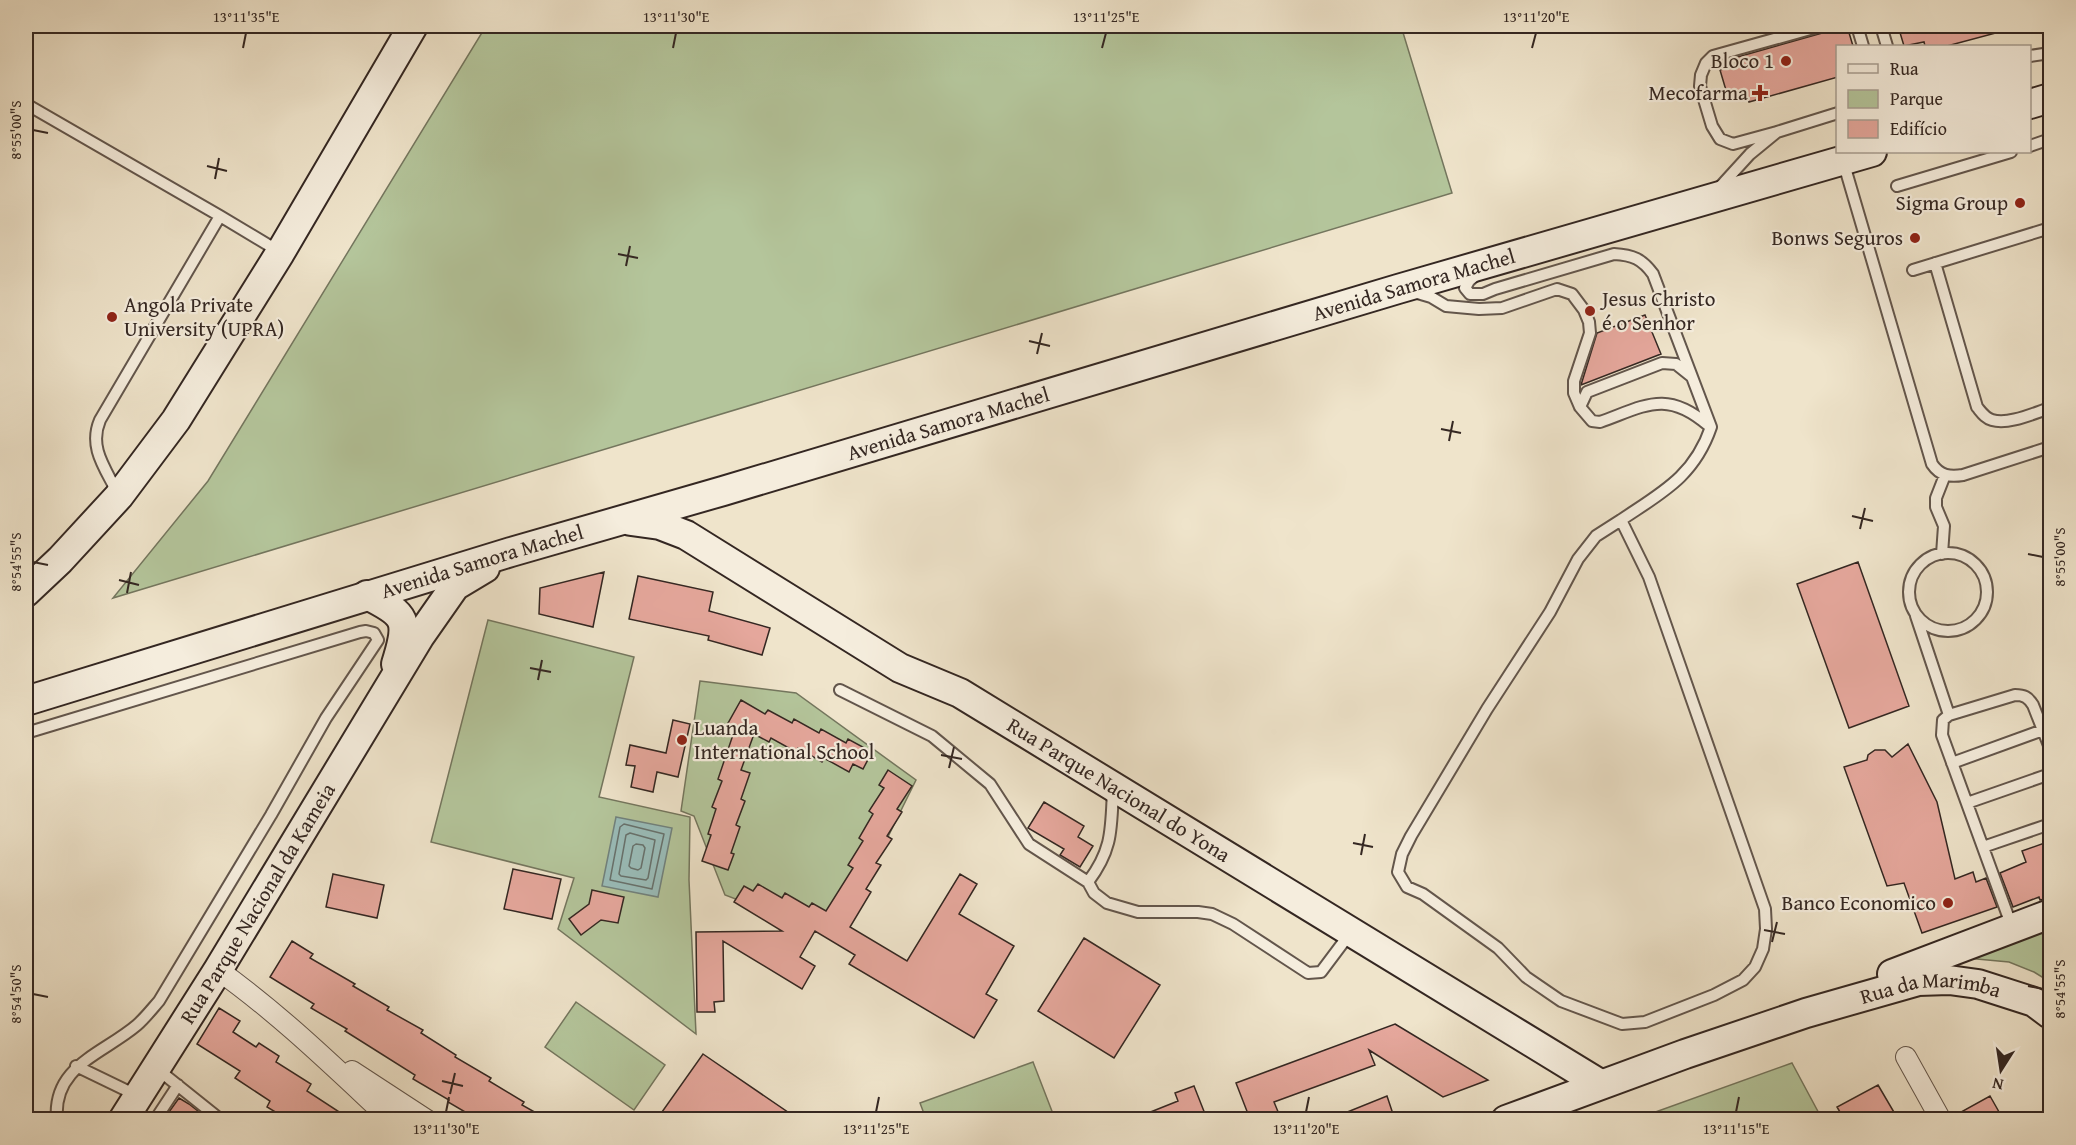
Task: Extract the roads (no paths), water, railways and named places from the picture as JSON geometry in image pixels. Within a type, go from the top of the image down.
[{"type":"main road","points":[[26,592],[60,560],[119,496],[176,420],[280,253],[413,26]]},
{"type":"main road","points":[[2031,104],[2050,98]]},
{"type":"main road","name":"Avenida Samora Machel","points":[[26,701],[614,521],[723,491],[1398,289],[1868,153]]},
{"type":"main road","points":[[707,550],[698,538],[693,520],[705,504],[723,491]]},
{"type":"main road","name":"Rua Parque Nacional do Yona","points":[[614,521],[635,521],[660,525],[686,536],[900,668],[960,693],[1525,1039]]},
{"type":"main road","name":"Rua Parque Nacional da Kameia","points":[[130,1108],[218,970],[420,636],[455,586],[512,552]]},
{"type":"main road","name":"Rua Parque Nacional da Kameia","points":[[367,595],[394,610],[404,623],[401,649],[390,686]]},
{"type":"main road","points":[[1506,1119],[1685,1054],[1806,1014],[1827,999],[2050,914]]},
{"type":"main road","points":[[1903,970],[2050,923]]},
{"type":"main road","name":"Rua da Marimba","points":[[1806,1014],[1918,981],[1949,980],[1978,984],[2007,992],[2034,1002],[2050,1014]]},
{"type":"main road","points":[[1525,1039],[1563,1056],[1597,1064],[1635,1063],[1685,1054]]},
{"type":"main road","points":[[1525,1039],[1600,1084]]},
{"type":"main road","points":[[1525,1039],[1549,1059],[1557,1070],[1556,1080],[1550,1093],[1533,1110]]},
{"type":"street","points":[[218,970],[304,1040],[391,1119]]},
{"type":"street","points":[[304,1040],[427,1119]]},
{"type":"street","points":[[1906,1057],[1941,1119]]},
{"type":"lane","points":[[1821,26],[1713,56],[1706,63],[1701,75],[1700,86],[1712,126],[1720,139],[1733,144],[1836,114]]},
{"type":"lane","points":[[1857,26],[1863,45]]},
{"type":"lane","points":[[1881,26],[1887,45]]},
{"type":"lane","points":[[2031,56],[2050,53]]},
{"type":"lane","points":[[26,104],[280,253]]},
{"type":"lane","points":[[1706,201],[1750,154],[1777,132]]},
{"type":"lane","points":[[2031,146],[2050,140]]},
{"type":"lane","points":[[1897,186],[1973,157],[2003,153]]},
{"type":"lane","points":[[1843,160],[1932,464],[1936,471],[1945,476],[1963,475],[2050,447]]},
{"type":"lane","points":[[119,496],[98,452],[94,440],[95,431],[220,216]]},
{"type":"lane","points":[[1913,270],[2050,228]]},
{"type":"lane","points":[[1496,261],[1469,280],[1465,288],[1470,294],[1483,294],[1614,254],[1630,255],[1645,263],[1653,274],[1711,427],[1705,445],[1692,466],[1666,489],[1596,536],[1578,560],[1550,612],[1487,709],[1411,836],[1402,854],[1398,872],[1407,887],[1423,894],[1498,948],[1526,977],[1543,989],[1561,1001],[1622,1024],[1645,1022],[1714,995],[1743,980],[1755,967],[1763,949],[1766,929],[1764,909],[1671,637],[1648,578],[1620,520]]},
{"type":"lane","points":[[1935,263],[1977,407],[1993,421],[2013,419],[2050,408]]},
{"type":"lane","points":[[1398,289],[1431,297],[1446,306],[1467,309],[1502,308],[1557,289],[1572,294],[1589,322],[1590,333],[1574,381],[1574,393],[1580,407],[1592,421],[1600,422],[1654,403],[1670,403],[1695,414],[1711,427]]},
{"type":"lane","points":[[1580,407],[1587,393],[1662,363],[1676,364],[1691,376]]},
{"type":"lane","points":[[1941,554],[1944,526],[1936,507],[1936,498],[1945,476]]},
{"type":"lane","points":[[1914,610],[1923,621],[1934,628],[1947,630],[1960,628],[1972,622],[1986,603],[1988,591],[1985,579],[1971,560],[1960,555],[1941,554],[1923,562],[1915,572],[1910,585],[1910,598],[1949,716]]},
{"type":"lane","points":[[26,733],[360,632],[374,633],[378,640],[326,718],[271,815],[159,1000],[137,1025],[99,1053],[76,1066],[62,1084],[56,1107],[57,1119]]},
{"type":"lane","points":[[840,690],[932,736],[990,784],[1029,844],[1088,882],[1094,893],[1107,903],[1138,912],[1212,914],[1233,924],[1308,973],[1322,972],[1351,932]]},
{"type":"lane","points":[[2010,929],[1941,727],[1943,720],[1949,716],[2015,695],[2023,695],[2029,698],[2033,705],[2050,748]]},
{"type":"lane","points":[[1935,728],[2010,929]]},
{"type":"lane","points":[[1952,763],[2043,730]]},
{"type":"lane","points":[[1967,803],[2050,774]]},
{"type":"lane","points":[[1088,882],[1108,848],[1111,837],[1113,786]]},
{"type":"lane","points":[[1983,848],[2050,824]]},
{"type":"lane","points":[[76,1066],[130,1108]]},
{"type":"lane","points":[[156,1067],[221,1119]]},
{"type":"lane","points":[[155,1119],[178,1085]]},
{"type":"water","points":[[616,817],[672,828],[658,897],[602,886]]},
{"type":"place","name":"Bloco 1","points":[[1786,61]]},
{"type":"place","name":"Mecofarma","points":[[1760,93]]},
{"type":"place","name":"Sigma Group","points":[[2020,203]]},
{"type":"place","name":"Bonws Seguros","points":[[1915,238]]},
{"type":"place","name":"Jesus Christo é o Senhor","points":[[1590,311]]},
{"type":"place","name":"Angola Private University (UPRA)","points":[[112,317]]},
{"type":"place","name":"Luanda International School","points":[[682,740]]},
{"type":"place","name":"Banco Economico","points":[[1948,903]]}]
